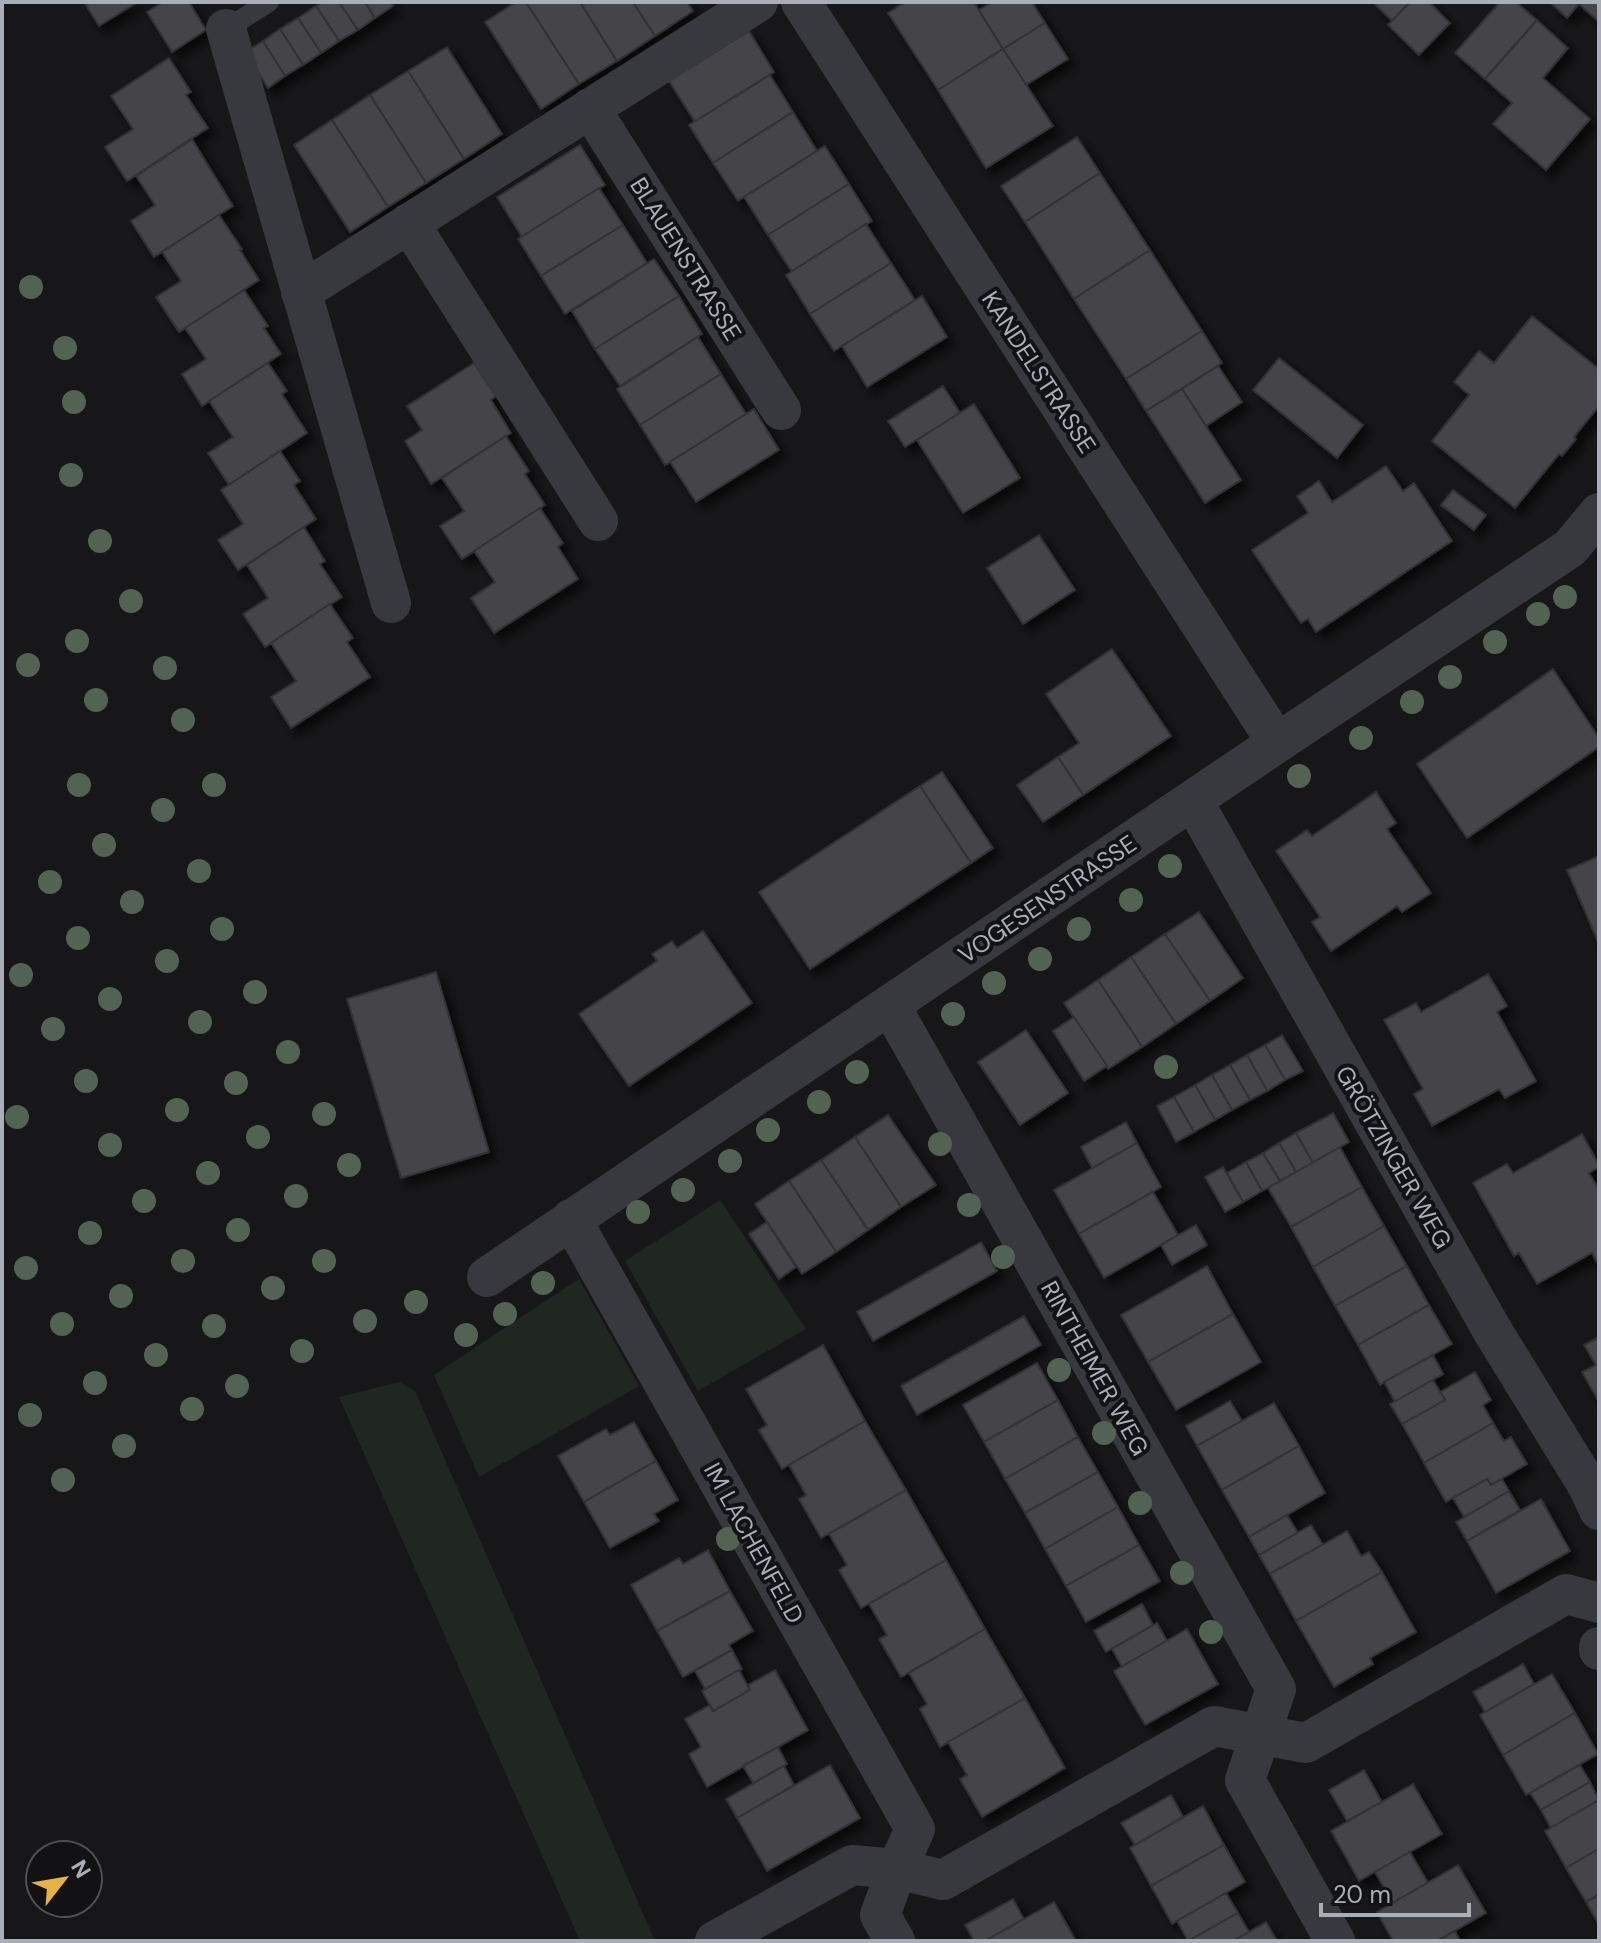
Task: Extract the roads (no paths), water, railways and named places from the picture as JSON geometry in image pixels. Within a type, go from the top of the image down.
[{"type":"street","points":[[301,292],[758,2]]},
{"type":"street","name":"KANDELSTRASSE","points":[[801,2],[1277,743]]},
{"type":"street","points":[[226,29],[391,603]]},
{"type":"street","name":"BLAUENSTRASSE","points":[[590,108],[781,410]]},
{"type":"street","points":[[409,223],[598,521]]},
{"type":"street","name":"VOGESENSTRASSE","points":[[487,1277],[1570,548],[1599,513]]},
{"type":"street","name":"GRÖTZINGER WEG","points":[[1193,801],[1492,1330],[1588,1486],[1599,1510]]},
{"type":"street","name":"RINTHEIMER WEG","points":[[890,1005],[1276,1689],[1245,1780],[1335,1941]]},
{"type":"street","name":"IM LACHENFELD","points":[[571,1219],[915,1829],[897,1869]]},
{"type":"street","points":[[715,1941],[852,1865],[897,1869],[943,1880],[1214,1726],[1306,1743],[1566,1594],[1599,1603]]},
{"type":"street","points":[[895,1941],[880,1915],[897,1869]]},
{"type":"lane","points":[[226,29],[269,2]]}]
